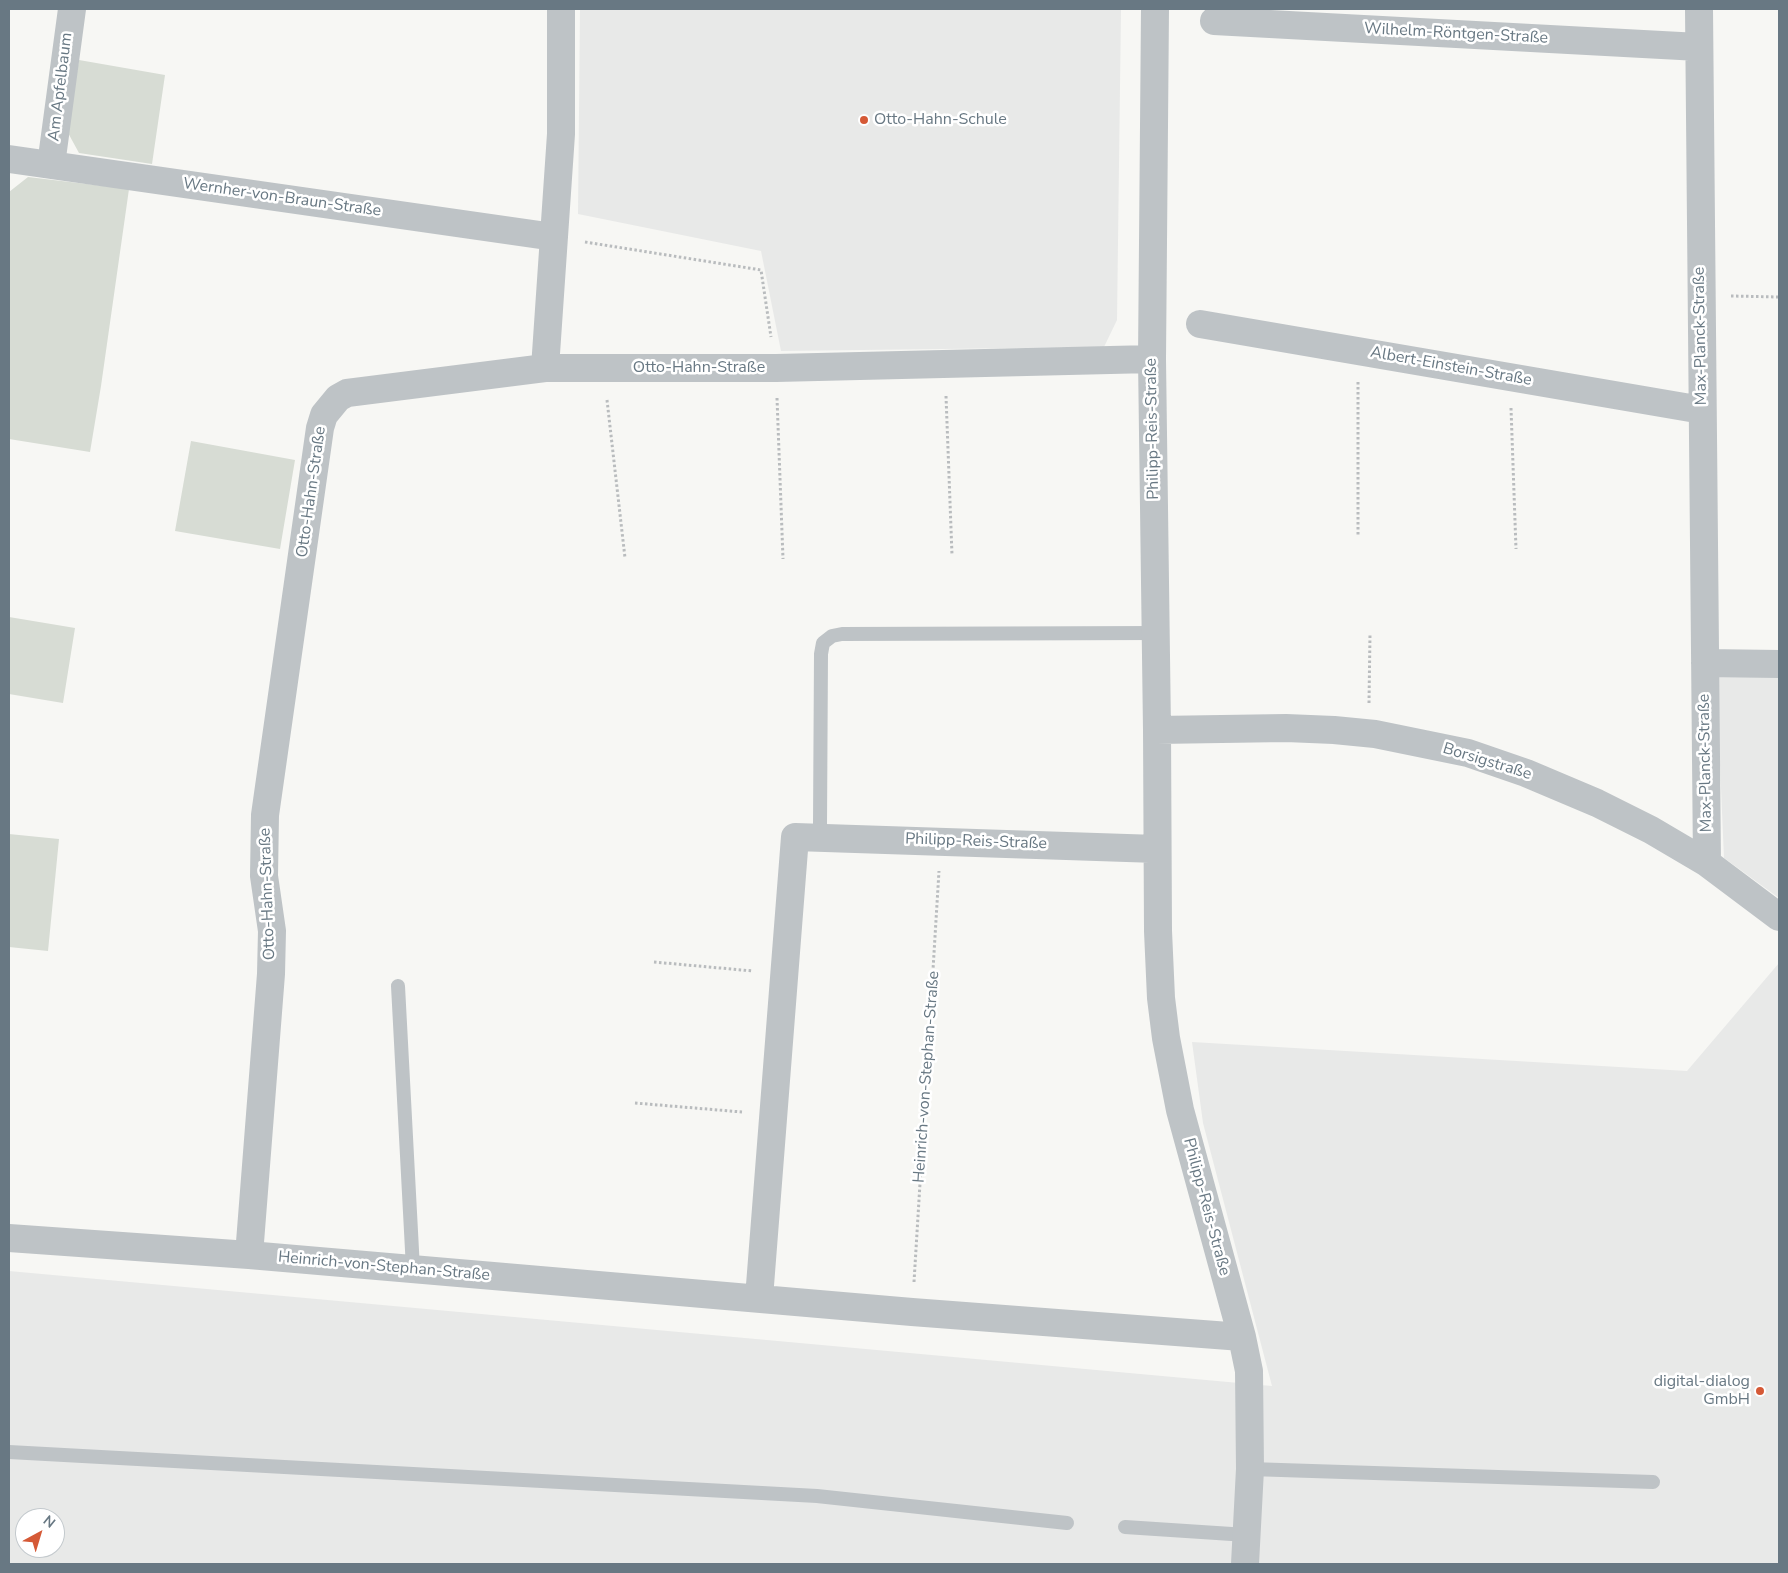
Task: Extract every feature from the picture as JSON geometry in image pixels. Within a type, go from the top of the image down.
[{"type":"street","name":"Am Apfelbaum","points":[[51,165],[72,9]]},
{"type":"street","points":[[545,368],[561,134],[561,9]]},
{"type":"street","name":"Philipp-Reis-Straße","points":[[1155,9],[1152,359],[1158,931],[1161,998],[1166,1038],[1180,1110],[1242,1338],[1248,1371],[1250,1470],[1245,1564]]},
{"type":"street","name":"Max-Planck-Straße","points":[[1699,9],[1707,863]]},
{"type":"street","name":"Wilhelm-Röntgen-Straße","points":[[1214,21],[1699,46]]},
{"type":"street","name":"Wernher-von-Braun-Straße","points":[[9,159],[554,237]]},
{"type":"street","name":"Albert-Einstein-Straße","points":[[1200,324],[1702,410]]},
{"type":"street","name":"Otto-Hahn-Straße","points":[[249,1255],[271,974],[272,931],[264,876],[265,816],[320,428],[324,415],[338,398],[347,393],[545,368],[776,368],[1152,359]]},
{"type":"street","points":[[1705,664],[1779,664]]},
{"type":"street","name":"Borsigstraße","points":[[1157,730],[1286,728],[1368,734],[1468,753],[1526,773],[1597,803],[1651,830],[1707,863],[1779,917]]},
{"type":"street","name":"Philipp-Reis-Straße","points":[[784,974],[795,837],[1157,848]]},
{"type":"street","points":[[759,1298],[784,974]]},
{"type":"street","name":"Heinrich-von-Stephan-Straße","points":[[9,1238],[249,1255],[912,1312],[1242,1338]]},
{"type":"lane","points":[[820,824],[821,654],[823,643],[832,636],[842,634],[1156,633]]},
{"type":"lane","points":[[398,986],[413,1269]]},
{"type":"lane","points":[[9,1452],[817,1496],[1067,1523]]},
{"type":"lane","points":[[1250,1470],[1653,1482]]},
{"type":"lane","points":[[1125,1527],[1247,1535]]},
{"type":"path","points":[[554,237],[761,270],[776,368],[783,559]]},
{"type":"path","points":[[1701,296],[1779,297]]},
{"type":"path","points":[[1358,351],[1358,536]]},
{"type":"path","points":[[946,364],[952,555]]},
{"type":"path","points":[[603,368],[625,558]]},
{"type":"path","points":[[1510,377],[1516,550]]},
{"type":"path","points":[[1368,734],[1370,634]]},
{"type":"path","name":"Heinrich-von-Stephan-Straße","points":[[912,1312],[941,841]]},
{"type":"path","points":[[654,962],[784,974]]},
{"type":"path","points":[[635,1103],[773,1114]]},
{"type":"shaded area","points":[[580,9],[1121,9],[1117,320],[1104,347],[781,351],[761,251],[578,214]]},
{"type":"shaded area","points":[[79,60],[165,75],[152,164],[79,153],[67,131]]},
{"type":"shaded area","points":[[28,177],[129,189],[90,452],[9,439],[9,192]]},
{"type":"shaded area","points":[[191,441],[295,460],[280,549],[175,531]]},
{"type":"shaded area","points":[[9,617],[75,628],[63,703],[9,694]]},
{"type":"shaded area","points":[[1716,672],[1779,672],[1779,898],[1724,858]]},
{"type":"shaded area","points":[[9,834],[59,839],[48,951],[9,947]]},
{"type":"shaded area","points":[[1779,963],[1779,1564],[9,1564],[9,1271],[1272,1386],[1203,1123],[1192,1042],[1687,1071]]},
{"type":"place","name":"Otto-Hahn-Schule","points":[[864,120]]},
{"type":"place","name":"digital-dialog GmbH","points":[[1760,1391]]}]
